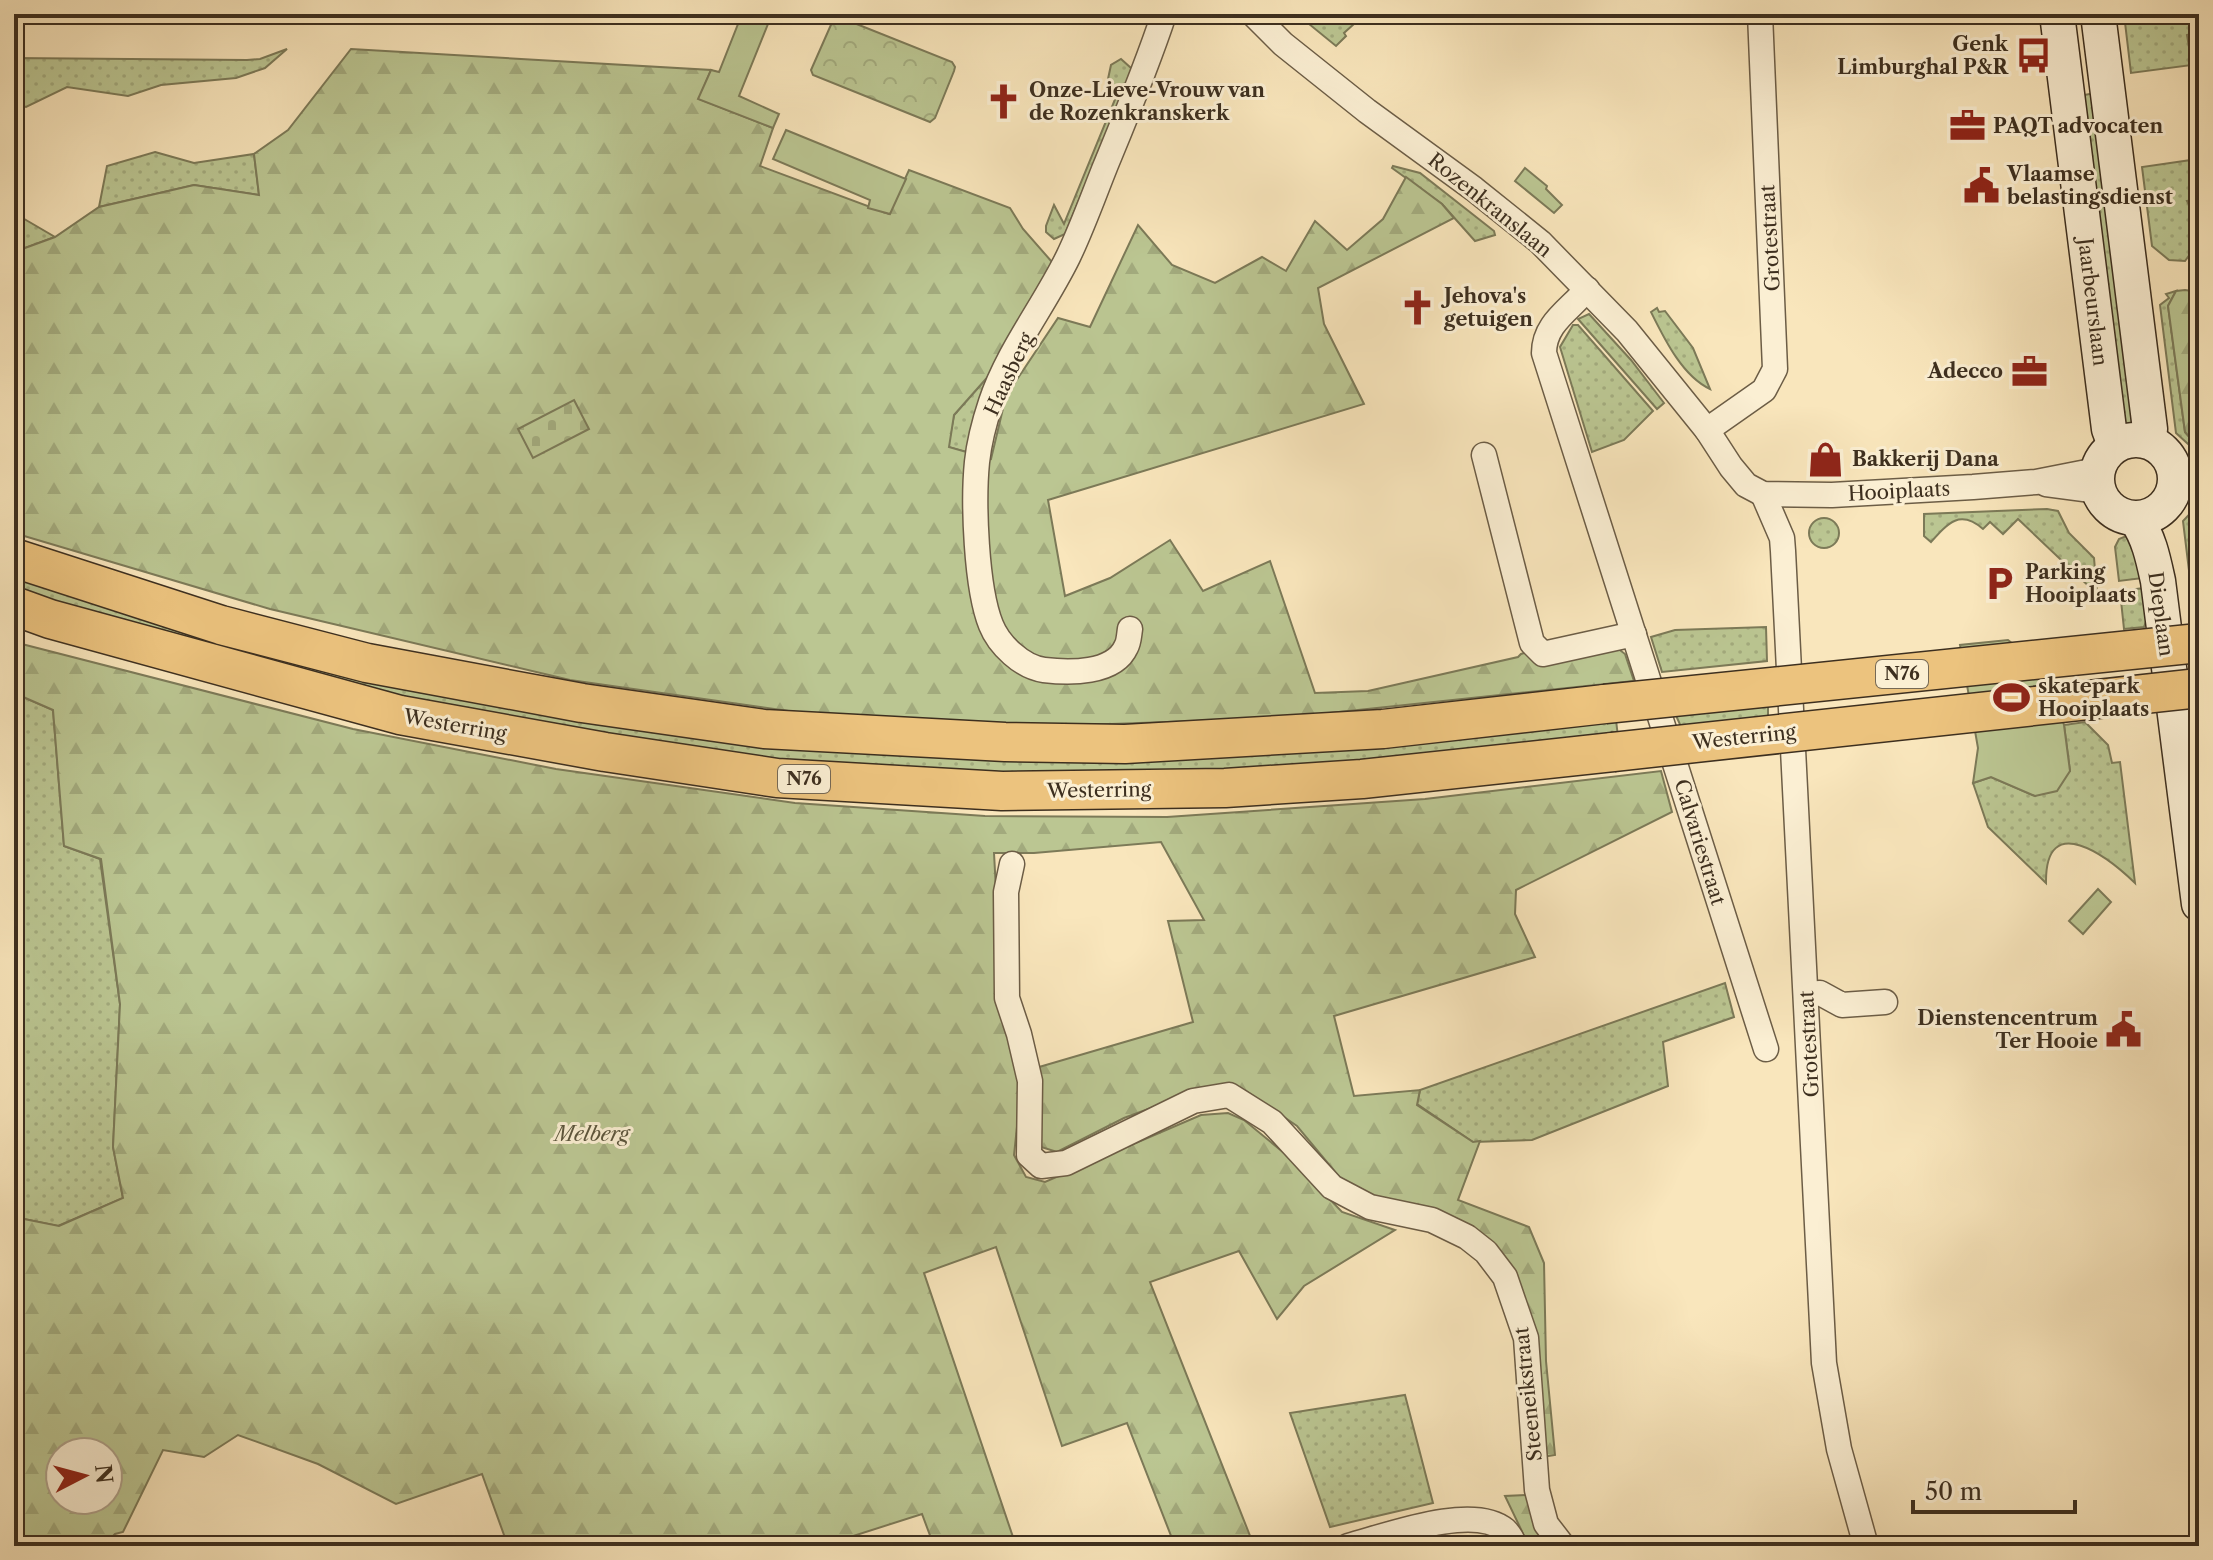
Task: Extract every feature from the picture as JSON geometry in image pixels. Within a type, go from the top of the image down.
[{"type":"highway","name":"N76","points":[[14,558],[221,625],[367,663],[582,703],[764,729],[990,741],[1125,744],[1383,729],[2199,643]]},
{"type":"highway","name":"Westerring","points":[[14,606],[50,619],[400,715],[605,752],[777,778],[1002,791],[1225,788],[1362,779],[2199,688]]},
{"type":"main road","name":"Jaarbeurslaan","points":[[2057,14],[2114,462]]},
{"type":"main road","name":"Jaarbeurslaan","points":[[2098,14],[2150,429],[2114,462]]},
{"type":"main road","name":"Dieplaan","points":[[2114,462],[2158,446],[2172,464],[2175,486],[2150,512],[2151,550],[2158,581],[2199,904]]},
{"type":"main road","points":[[2114,462],[2113,511],[2150,512]]},
{"type":"main road","name":"Dieplaan","points":[[2150,512],[2199,749]]},
{"type":"street","name":"Haasberg","points":[[1130,629],[1126,647],[1117,660],[1067,673],[1035,669],[1008,652],[991,626],[981,589],[977,461],[992,401],[1015,350],[1069,255],[1149,60],[1164,14]]},
{"type":"street","name":"Rozenkranslaan","points":[[1253,14],[1283,44],[1367,111],[1525,228],[1627,331],[1707,430],[1746,485],[1763,494]]},
{"type":"street","name":"Grotestraat","points":[[1707,430],[1764,390],[1775,369],[1760,14]]},
{"type":"street","name":"Calvariestraat","points":[[1587,289],[1553,324],[1544,339],[1544,353],[1766,1049]]},
{"type":"street","points":[[1484,455],[1532,643],[1543,654],[1634,634]]},
{"type":"street","name":"Hooiplaats","points":[[1763,494],[1911,491],[2036,482],[2114,462]]},
{"type":"street","name":"Grotestraat","points":[[1763,494],[1782,538],[1824,1363],[1839,1449],[1866,1546]]},
{"type":"street","name":"Grotestraat","points":[[1782,538],[1796,495]]},
{"type":"street","name":"Steeneikstraat","points":[[1012,864],[1006,892],[1007,998],[1030,1081],[1029,1155],[1041,1166],[1066,1163],[1193,1101],[1229,1095],[1272,1122],[1332,1187],[1370,1207],[1432,1220],[1467,1237],[1486,1252],[1505,1277],[1516,1302],[1526,1338],[1537,1490],[1546,1524],[1563,1546]]},
{"type":"street","points":[[1807,994],[1820,993],[1842,1005],[1885,1002]]},
{"type":"street","points":[[1348,1546],[1459,1518],[1484,1520],[1506,1531],[1515,1546]]},
{"type":"green space","points":[[742,14],[772,14],[739,96],[779,114],[773,128],[698,99],[711,70],[719,72]]},
{"type":"green space","points":[[1318,14],[1365,14],[1344,33],[1346,36],[1336,46],[1309,24]]},
{"type":"green space","points":[[2124,14],[2192,14],[2195,33],[2187,35],[2192,65],[2131,73]]},
{"type":"green space","points":[[839,17],[952,62],[954,71],[935,118],[930,122],[813,75],[811,70],[834,18]]},
{"type":"green space","points":[[287,49],[265,68],[236,78],[161,85],[128,96],[67,87],[26,107],[14,104],[14,58],[247,60],[260,59]]},
{"type":"green space","points":[[351,49],[711,70],[699,99],[773,128],[760,166],[889,214],[909,170],[1010,208],[1023,229],[1052,262],[1000,363],[954,415],[949,447],[991,459],[1006,396],[1058,318],[1090,327],[1138,225],[1172,265],[1215,283],[1262,257],[1286,271],[1315,221],[1347,250],[1383,219],[1406,177],[1442,204],[1454,218],[1318,288],[1324,324],[1364,404],[1048,500],[1065,596],[1110,578],[1170,540],[1203,591],[1270,561],[1315,693],[1368,691],[1518,657],[1531,651],[1616,647],[1625,654],[1634,681],[1282,718],[1055,726],[824,716],[570,680],[270,609],[14,533],[14,249],[55,237],[99,207],[194,185],[259,195],[254,154],[288,130]]},
{"type":"green space","points":[[1121,59],[1131,68],[1131,73],[1065,234],[1054,239],[1046,232],[1046,226],[1054,205],[1064,224],[1116,97],[1108,79],[1111,65]]},
{"type":"green space","points":[[2095,93],[2138,421],[2127,424],[2117,422],[2079,96]]},
{"type":"green space","points":[[786,130],[906,179],[890,214],[868,208],[870,200],[773,159]]},
{"type":"green space","points":[[155,152],[194,163],[254,154],[259,195],[194,185],[99,207],[107,166]]},
{"type":"green space","points":[[2198,159],[2197,170],[2191,172],[2198,199],[2187,201],[2195,216],[2190,234],[2199,242],[2185,261],[2169,260],[2152,246],[2142,167]]},
{"type":"green space","points":[[1393,166],[1420,173],[1494,231],[1495,235],[1475,241],[1442,204]]},
{"type":"green space","points":[[1525,168],[1547,186],[1546,189],[1562,205],[1554,213],[1515,181]]},
{"type":"green space","points":[[14,213],[55,237],[14,249]]},
{"type":"green space","points":[[2176,291],[2168,306],[2185,432],[2199,448],[2199,454],[2176,433],[2160,305],[2169,298],[2166,294]]},
{"type":"green space","points":[[2176,291],[2199,292],[2199,448],[2185,432],[2168,306]]},
{"type":"green space","points":[[1657,308],[1659,312],[1665,311],[1693,348],[1710,389],[1682,366],[1651,312]]},
{"type":"green space","points":[[1589,314],[1631,360],[1664,403],[1657,409],[1578,319]]},
{"type":"green space","points":[[1573,325],[1578,325],[1653,411],[1624,440],[1592,452],[1560,347]]},
{"type":"green space","points":[[1000,363],[973,454],[948,447],[954,415]]},
{"type":"green space","points":[[574,400],[589,429],[533,458],[518,429]]},
{"type":"green space","points":[[2199,504],[2193,534],[2199,579],[2199,620],[2195,620],[2183,521]]},
{"type":"green space","points":[[2058,511],[2069,533],[2094,558],[2097,594],[2018,519],[2003,534],[1990,522],[1983,529],[1961,519],[1949,524],[1931,542],[1924,536],[1924,514]]},
{"type":"green space","points":[[1824,518],[1835,522],[1839,533],[1835,544],[1824,548],[1813,544],[1809,533],[1813,522]]},
{"type":"green space","points":[[2129,535],[2151,577],[2119,581],[2115,547],[2119,539]]},
{"type":"green space","points":[[14,574],[704,735],[1616,720],[1618,737],[1305,768],[1031,774],[823,765],[699,750],[410,701],[14,590]]},
{"type":"green space","points":[[2152,587],[2150,610],[2144,627],[2124,629],[2120,591]]},
{"type":"green space","points":[[1766,627],[1767,661],[1662,672],[1651,637],[1675,630]]},
{"type":"green space","name":"skatepark Hooiplaats","points":[[2008,640],[2047,671],[2064,725],[2070,771],[2057,791],[2035,796],[1991,777],[1973,783],[1978,748],[1960,645]]},
{"type":"green space","name":"Melberg","points":[[14,642],[353,729],[556,769],[795,803],[985,816],[1167,817],[1425,799],[1661,771],[1672,812],[1516,890],[1515,914],[1535,957],[1334,1016],[1354,1096],[1420,1090],[1417,1105],[1473,1142],[1480,1141],[1458,1200],[1529,1227],[1544,1263],[1546,1361],[1555,1455],[1542,1457],[1512,1270],[1375,1200],[1341,1179],[1297,1126],[1246,1091],[1218,1085],[1124,1118],[1057,1152],[1038,1146],[1041,1107],[1039,1067],[1193,1022],[1168,921],[1204,920],[1161,842],[1034,853],[994,853],[1002,1000],[1022,1080],[1014,1155],[1026,1177],[1045,1182],[1201,1115],[1228,1113],[1244,1120],[1289,1157],[1342,1212],[1395,1230],[1304,1286],[1277,1319],[1239,1251],[1150,1282],[1254,1546],[1175,1546],[1127,1423],[1062,1446],[996,1247],[924,1273],[1016,1546],[934,1546],[922,1514],[822,1546],[508,1546],[482,1474],[396,1504],[318,1464],[238,1435],[204,1457],[163,1450],[123,1532],[115,1534],[104,1546],[14,1546],[14,1217],[59,1226],[123,1198],[113,1147],[120,1004],[101,859],[64,846],[53,710],[14,693]]},
{"type":"green space","points":[[14,693],[53,710],[64,846],[100,859],[120,1004],[113,1147],[123,1198],[58,1226],[14,1217]]},
{"type":"green space","points":[[1768,700],[1768,720],[1682,729],[1674,711]]},
{"type":"green space","points":[[2085,722],[2108,745],[2112,763],[2120,762],[2135,883],[2095,852],[2067,844],[2056,848],[2048,861],[2046,883],[1988,827],[1973,783],[1991,777],[2035,796],[2070,771],[2064,725]]},
{"type":"green space","points":[[2098,889],[2111,902],[2083,934],[2069,921]]},
{"type":"green space","points":[[1725,983],[1734,1017],[1663,1042],[1668,1086],[1532,1140],[1473,1142],[1417,1104],[1420,1090]]},
{"type":"green space","points":[[1405,1395],[1433,1503],[1330,1527],[1290,1413]]},
{"type":"green space","points":[[1528,1495],[1548,1546],[1529,1546],[1505,1496]]},
{"type":"place","name":"Genk Limburghal P&R","points":[[2034,55]]},
{"type":"place","name":"Onze-Lieve-Vrouw van de Rozenkranskerk","points":[[1003,102]]},
{"type":"place","name":"PAQT advocaten","points":[[1967,126]]},
{"type":"place","name":"Vlaamse belastingsdienst","points":[[1981,185]]},
{"type":"place","name":"Jehova's getuigen","points":[[1418,308]]},
{"type":"place","name":"Adecco","points":[[2029,371]]},
{"type":"place","name":"Bakkerij Dana","points":[[1826,459]]},
{"type":"place","name":"Parking Hooiplaats","points":[[1999,584]]},
{"type":"place","name":"skatepark Hooiplaats","points":[[2012,698]]},
{"type":"place","name":"Dienstencentrum Ter Hooie","points":[[2124,1029]]}]
